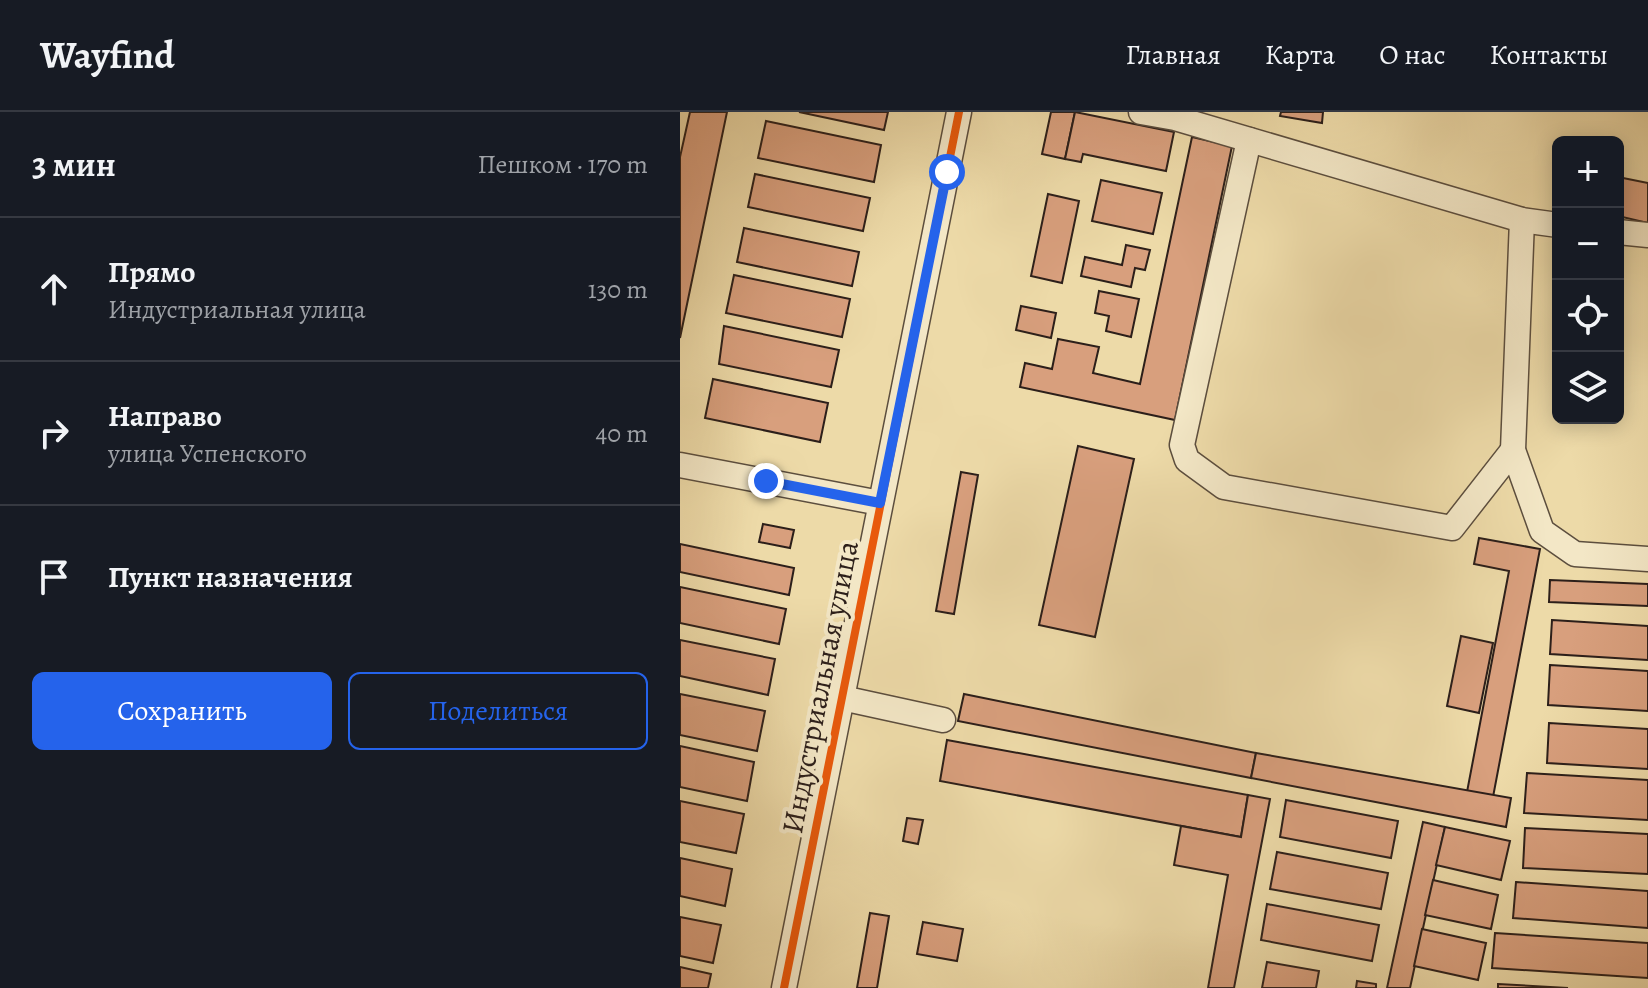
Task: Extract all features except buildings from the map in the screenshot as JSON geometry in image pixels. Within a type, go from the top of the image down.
[{"type":"street","name":"Индустриальная улица","points":[[784,988],[959,112]]},
{"type":"street","points":[[1141,112],[1176,115],[1249,140],[1522,220],[1552,224]]},
{"type":"street","points":[[1249,140],[1182,445],[1187,460],[1224,487],[1452,528],[1513,450]]},
{"type":"street","points":[[1522,220],[1513,450],[1542,531],[1575,554],[1648,559]]},
{"type":"street","points":[[1624,233],[1648,235]]},
{"type":"street","points":[[680,465],[880,503]]},
{"type":"street","points":[[842,698],[943,720]]},
{"type":"cycle path","points":[[784,988],[959,112]]},
{"type":"route","points":[[766,481],[880,503],[947,172]]}]
